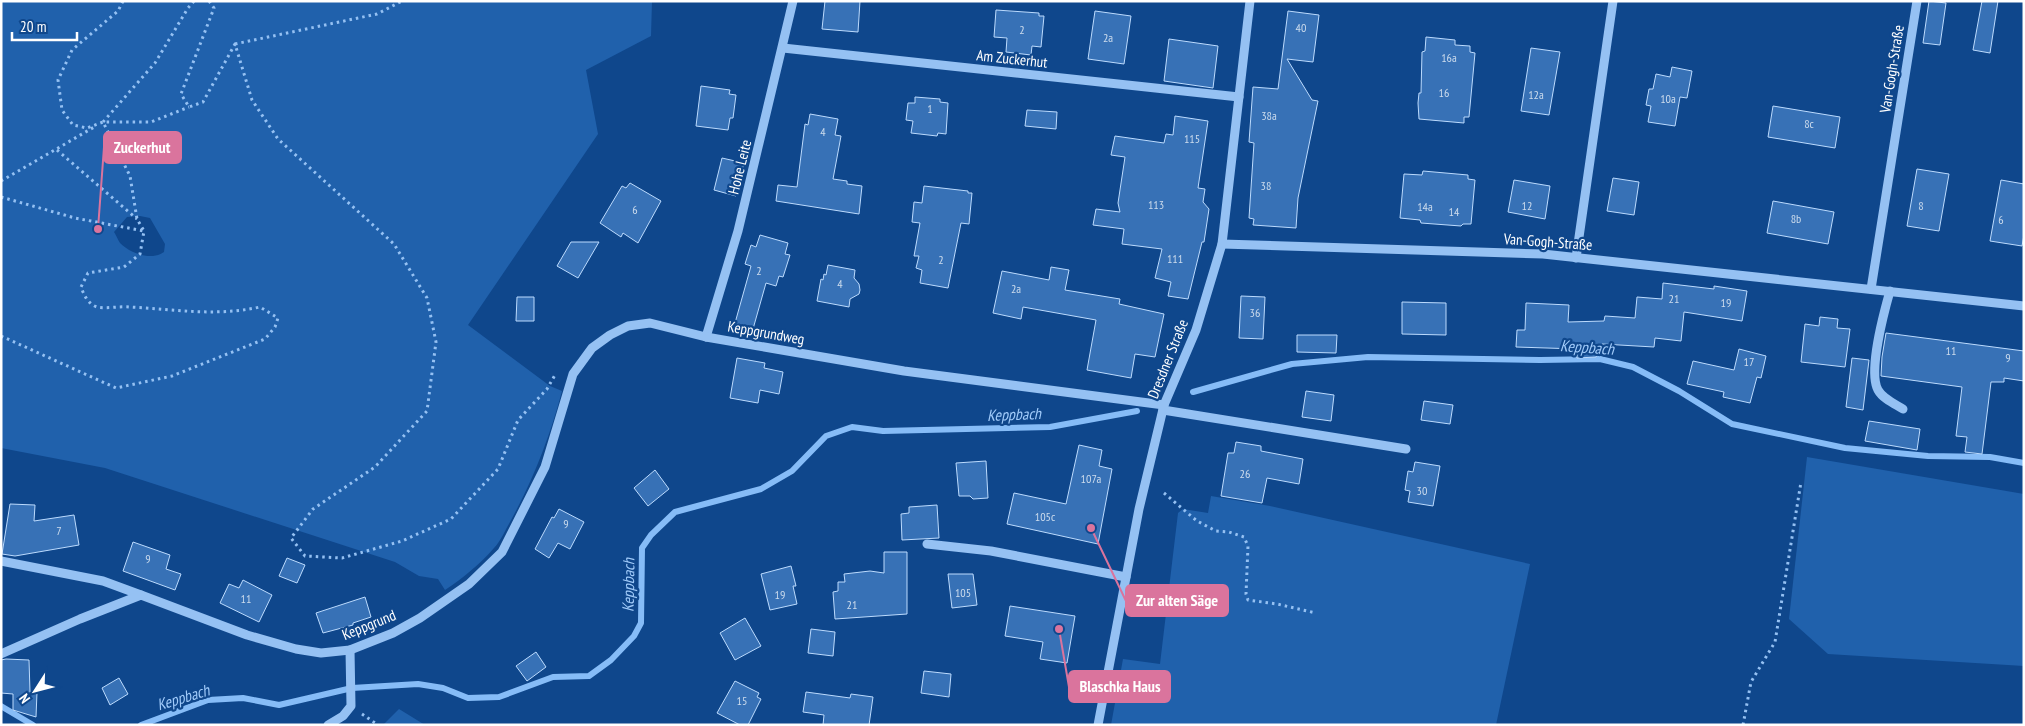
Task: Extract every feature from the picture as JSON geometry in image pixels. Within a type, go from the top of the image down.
[{"type":"street","name":"Hohe Leite","points":[[706,337],[738,231],[793,1]]},
{"type":"street","name":"Dresdner Straße","points":[[1098,725],[1139,509],[1164,408],[1196,330],[1222,244],[1250,1]]},
{"type":"street","points":[[1576,258],[1613,1]]},
{"type":"street","name":"Van-Gogh-Straße","points":[[1871,289],[1917,1]]},
{"type":"street","name":"Am Zuckerhut","points":[[783,48],[1239,97]]},
{"type":"street","name":"Van-Gogh-Straße","points":[[1222,244],[1543,254],[2024,306]]},
{"type":"street","points":[[1890,291],[1880,333],[1874,378],[1877,389],[1882,395],[1903,409]]},
{"type":"street","name":"Keppgrundweg","points":[[502,552],[545,467],[573,374],[592,348],[610,335],[628,326],[650,323],[706,337],[904,371],[1164,408],[1406,448]]},
{"type":"street","points":[[927,544],[991,551],[1126,577]]},
{"type":"street","name":"Keppgrund","points":[[1,561],[104,581],[247,635],[321,653],[350,650],[393,633],[420,618],[469,584],[502,552]]},
{"type":"street","points":[[1,654],[140,595]]},
{"type":"street","points":[[328,725],[343,716],[350,706],[350,650]]},
{"type":"path","points":[[123,1],[118,11],[72,50],[58,80],[62,110],[73,125],[87,128],[103,122],[151,122],[189,106],[204,102],[235,44],[377,14],[402,1]]},
{"type":"path","points":[[1,181],[103,122],[155,63],[194,1]]},
{"type":"path","points":[[189,106],[181,94],[214,8],[209,1]]},
{"type":"path","points":[[235,44],[252,100],[278,139],[394,244],[427,298],[436,342],[427,411],[375,467],[313,509],[291,538],[305,556],[342,558],[402,541],[451,520],[498,469],[518,420],[547,389],[556,372]]},
{"type":"path","points":[[103,122],[130,176],[137,219]]},
{"type":"path","points":[[1,336],[116,388],[172,376],[265,339],[275,327],[278,318],[260,307],[235,312],[176,312],[129,307],[97,307],[84,297],[81,287],[88,273],[124,267],[140,254],[144,231],[137,219],[57,150]]},
{"type":"path","points":[[1,197],[75,218],[144,231]]},
{"type":"path","points":[[1743,725],[1751,682],[1775,642],[1801,482]]},
{"type":"path","points":[[1164,493],[1197,521],[1216,531],[1229,532],[1244,537],[1248,546],[1246,594],[1248,600],[1277,604],[1316,613]]},
{"type":"shaded area","points":[[1,1],[652,1],[651,36],[586,70],[598,134],[468,325],[550,386],[562,391],[540,458],[501,539],[483,560],[445,590],[438,579],[419,576],[395,562],[105,468],[1,448]],"holes":[[[140,216],[150,218],[165,244],[164,252],[154,256],[142,255],[120,243],[114,232],[127,217]]]},
{"type":"shaded area","points":[[1807,457],[2024,494],[2024,666],[1828,654],[1789,619]]},
{"type":"shaded area","points":[[1211,496],[1270,506],[1530,564],[1496,725],[1111,725],[1123,659],[1160,664],[1178,513],[1183,509],[1208,513]]},
{"type":"shaded area","points":[[399,709],[425,725],[383,725]]},
{"type":"building","points":[[825,1],[860,1],[858,32],[822,29]]},
{"type":"building","points":[[1929,1],[1946,3],[1940,45],[1923,43]]},
{"type":"building","points":[[1982,1],[1998,1],[1990,53],[1973,50]]},
{"type":"building","points":[[996,10],[1039,13],[1039,16],[1044,16],[1041,47],[1032,46],[1031,55],[1006,52],[1007,38],[994,37]]},
{"type":"building","points":[[1095,11],[1131,16],[1124,64],[1088,59]]},
{"type":"building","points":[[1288,11],[1319,15],[1313,62],[1287,59],[1312,100],[1318,101],[1298,198],[1296,228],[1253,225],[1254,219],[1249,218],[1254,143],[1249,142],[1253,87],[1278,89]]},
{"type":"building","points":[[1426,37],[1455,40],[1455,45],[1470,46],[1470,52],[1475,53],[1469,117],[1464,117],[1464,123],[1419,119],[1418,103],[1419,93],[1421,93],[1422,52],[1425,51]]},
{"type":"building","points":[[1169,39],[1218,46],[1213,88],[1164,81]]},
{"type":"building","points":[[1531,48],[1560,52],[1549,115],[1521,111]]},
{"type":"building","points":[[1672,67],[1692,71],[1687,98],[1680,97],[1675,126],[1648,122],[1651,106],[1646,105],[1649,89],[1653,89],[1656,74],[1670,77]]},
{"type":"building","points":[[701,86],[730,90],[729,94],[736,95],[733,118],[730,118],[728,130],[696,126]]},
{"type":"building","points":[[915,97],[940,99],[940,102],[948,103],[946,134],[938,133],[937,136],[911,133],[913,121],[906,120],[908,103],[915,103]]},
{"type":"building","points":[[1773,106],[1840,117],[1835,148],[1768,137]]},
{"type":"building","points":[[1027,110],[1057,112],[1056,129],[1025,126]]},
{"type":"building","points":[[810,114],[838,119],[835,135],[841,136],[833,179],[847,181],[847,184],[862,186],[859,214],[776,201],[778,185],[797,187],[805,124],[808,125]]},
{"type":"building","points":[[1175,116],[1208,121],[1198,188],[1205,189],[1203,202],[1209,209],[1204,242],[1202,242],[1188,299],[1168,296],[1171,282],[1155,278],[1162,249],[1122,244],[1124,229],[1093,225],[1096,209],[1120,212],[1118,203],[1125,157],[1111,155],[1115,136],[1164,143],[1166,134],[1173,135]]},
{"type":"building","points":[[722,158],[744,163],[736,196],[714,190]]},
{"type":"building","points":[[1917,169],[1949,174],[1939,231],[1907,226]]},
{"type":"building","points":[[1423,171],[1468,175],[1468,179],[1475,180],[1471,224],[1463,224],[1461,226],[1421,223],[1420,220],[1400,218],[1404,174],[1422,175]]},
{"type":"building","points":[[1613,178],[1639,182],[1634,215],[1607,211]]},
{"type":"building","points":[[1514,180],[1550,186],[1545,219],[1508,212]]},
{"type":"building","points":[[2001,180],[2024,184],[2024,235],[2022,246],[1990,241]]},
{"type":"building","points":[[630,183],[661,201],[638,243],[623,233],[621,237],[600,223],[622,186],[626,188]]},
{"type":"building","points":[[924,186],[972,193],[969,224],[961,223],[948,288],[920,283],[922,270],[916,268],[919,256],[914,256],[920,223],[912,222],[914,202],[922,203]]},
{"type":"building","points":[[1773,201],[1834,212],[1828,244],[1767,233]]},
{"type":"building","points":[[760,235],[788,243],[785,254],[790,255],[783,277],[779,276],[776,286],[766,283],[753,329],[735,323],[751,266],[745,264],[751,245],[756,247]]},
{"type":"building","points":[[571,242],[599,242],[578,278],[557,266]]},
{"type":"building","points":[[828,265],[855,270],[854,278],[859,284],[860,290],[859,294],[850,299],[849,307],[817,301],[821,279],[823,280],[824,274],[826,275]]},
{"type":"building","points":[[1051,267],[1069,270],[1065,290],[1120,299],[1119,304],[1164,314],[1155,357],[1135,354],[1131,378],[1087,370],[1096,320],[1023,307],[1021,319],[993,313],[1002,271],[1049,280]]},
{"type":"building","points":[[1663,283],[1714,289],[1714,286],[1747,291],[1742,321],[1684,312],[1681,341],[1655,338],[1654,347],[1602,344],[1596,357],[1577,358],[1577,349],[1516,347],[1517,330],[1525,330],[1526,303],[1569,305],[1568,322],[1604,321],[1605,316],[1635,318],[1637,297],[1662,299]]},
{"type":"building","points":[[1241,296],[1265,297],[1263,339],[1239,338]]},
{"type":"building","points":[[517,297],[534,297],[534,321],[516,321]]},
{"type":"building","points":[[1402,302],[1446,303],[1446,335],[1402,334]]},
{"type":"building","points":[[1820,317],[1838,319],[1837,328],[1850,329],[1845,367],[1801,362],[1805,324],[1819,326]]},
{"type":"building","points":[[1886,333],[2024,351],[2024,381],[2004,378],[2004,382],[1991,382],[1982,454],[1965,452],[1967,437],[1956,436],[1962,387],[1881,376]]},
{"type":"building","points":[[1297,335],[1337,335],[1336,353],[1297,352]]},
{"type":"building","points":[[1739,349],[1766,356],[1761,378],[1757,377],[1750,403],[1723,397],[1724,392],[1687,384],[1693,361],[1734,370]]},
{"type":"building","points":[[737,358],[765,363],[764,368],[783,372],[779,394],[760,390],[758,403],[730,398]]},
{"type":"building","points":[[1852,358],[1869,360],[1863,410],[1846,407]]},
{"type":"building","points":[[1306,391],[1334,395],[1331,421],[1302,417]]},
{"type":"building","points":[[1424,401],[1453,405],[1450,424],[1421,420]]},
{"type":"building","points":[[1869,421],[1920,429],[1917,450],[1865,441]]},
{"type":"building","points":[[1236,442],[1261,446],[1261,451],[1303,459],[1299,484],[1267,478],[1262,503],[1221,496],[1228,453],[1234,453]]},
{"type":"building","points":[[1079,445],[1102,450],[1099,466],[1112,469],[1098,544],[1007,524],[1014,493],[1066,504]]},
{"type":"building","points":[[986,461],[988,498],[973,499],[970,496],[959,496],[956,463]]},
{"type":"building","points":[[1415,462],[1440,466],[1433,506],[1408,502],[1410,491],[1405,490],[1408,471],[1413,472]]},
{"type":"building","points":[[655,470],[669,489],[648,506],[634,488]]},
{"type":"building","points":[[10,504],[35,505],[34,521],[74,515],[79,545],[15,556],[2,554]]},
{"type":"building","points":[[937,505],[939,538],[902,540],[901,514],[909,513],[909,507]]},
{"type":"building","points":[[559,509],[584,522],[570,549],[558,543],[549,558],[535,549],[552,517],[554,518]]},
{"type":"building","points":[[133,542],[170,555],[166,569],[181,574],[175,590],[123,571]]},
{"type":"building","points":[[884,552],[907,552],[907,614],[835,619],[833,592],[838,591],[838,582],[845,582],[844,574],[870,571],[884,573]]},
{"type":"building","points":[[287,558],[305,565],[297,583],[279,576]]},
{"type":"building","points":[[791,566],[796,586],[793,586],[797,604],[770,610],[761,574]]},
{"type":"building","points":[[948,574],[973,574],[977,605],[952,608]]},
{"type":"building","points":[[243,580],[272,595],[259,622],[220,603],[229,584],[239,588]]},
{"type":"building","points":[[365,597],[371,617],[353,623],[353,625],[323,633],[316,613]]},
{"type":"building","points":[[1010,606],[1075,616],[1067,663],[1040,659],[1043,642],[1005,636]]},
{"type":"building","points":[[745,618],[761,646],[735,660],[720,633]]},
{"type":"building","points":[[811,629],[835,632],[833,656],[808,653]]},
{"type":"building","points":[[536,652],[546,667],[527,681],[516,666]]},
{"type":"building","points":[[1,660],[29,660],[30,692],[37,692],[36,717],[13,710],[13,694],[1,693]]},
{"type":"building","points":[[924,671],[951,674],[949,697],[921,693]]},
{"type":"building","points":[[119,678],[128,694],[110,705],[102,688]]},
{"type":"building","points":[[735,681],[759,693],[757,697],[761,699],[748,725],[740,725],[717,713]]},
{"type":"building","points":[[806,692],[850,698],[851,694],[873,697],[869,725],[823,725],[824,715],[803,712]]},
{"type":"waterway","name":"Keppbach","points":[[1193,392],[1292,364],[1368,357],[1540,360],[1600,359],[1633,367],[1679,391],[1732,424],[1845,448],[1928,456],[1990,457],[2024,463]]},
{"type":"waterway","name":"Keppbach","points":[[141,725],[208,700],[243,698],[279,705],[352,688],[418,684],[443,688],[468,698],[499,697],[553,677],[589,676],[611,660],[634,636],[641,623],[642,548],[651,535],[675,512],[761,489],[792,471],[826,436],[852,427],[883,431],[1050,427],[1137,411]]},
{"type":"waterway","name":"Keppbach","points":[[1,706],[33,725]]},
{"type":"place","name":"Zuckerhut","points":[[98,229]]},
{"type":"place","name":"Zur alten Säge","points":[[1091,528]]},
{"type":"place","name":"Blaschka Haus","points":[[1059,629]]}]
